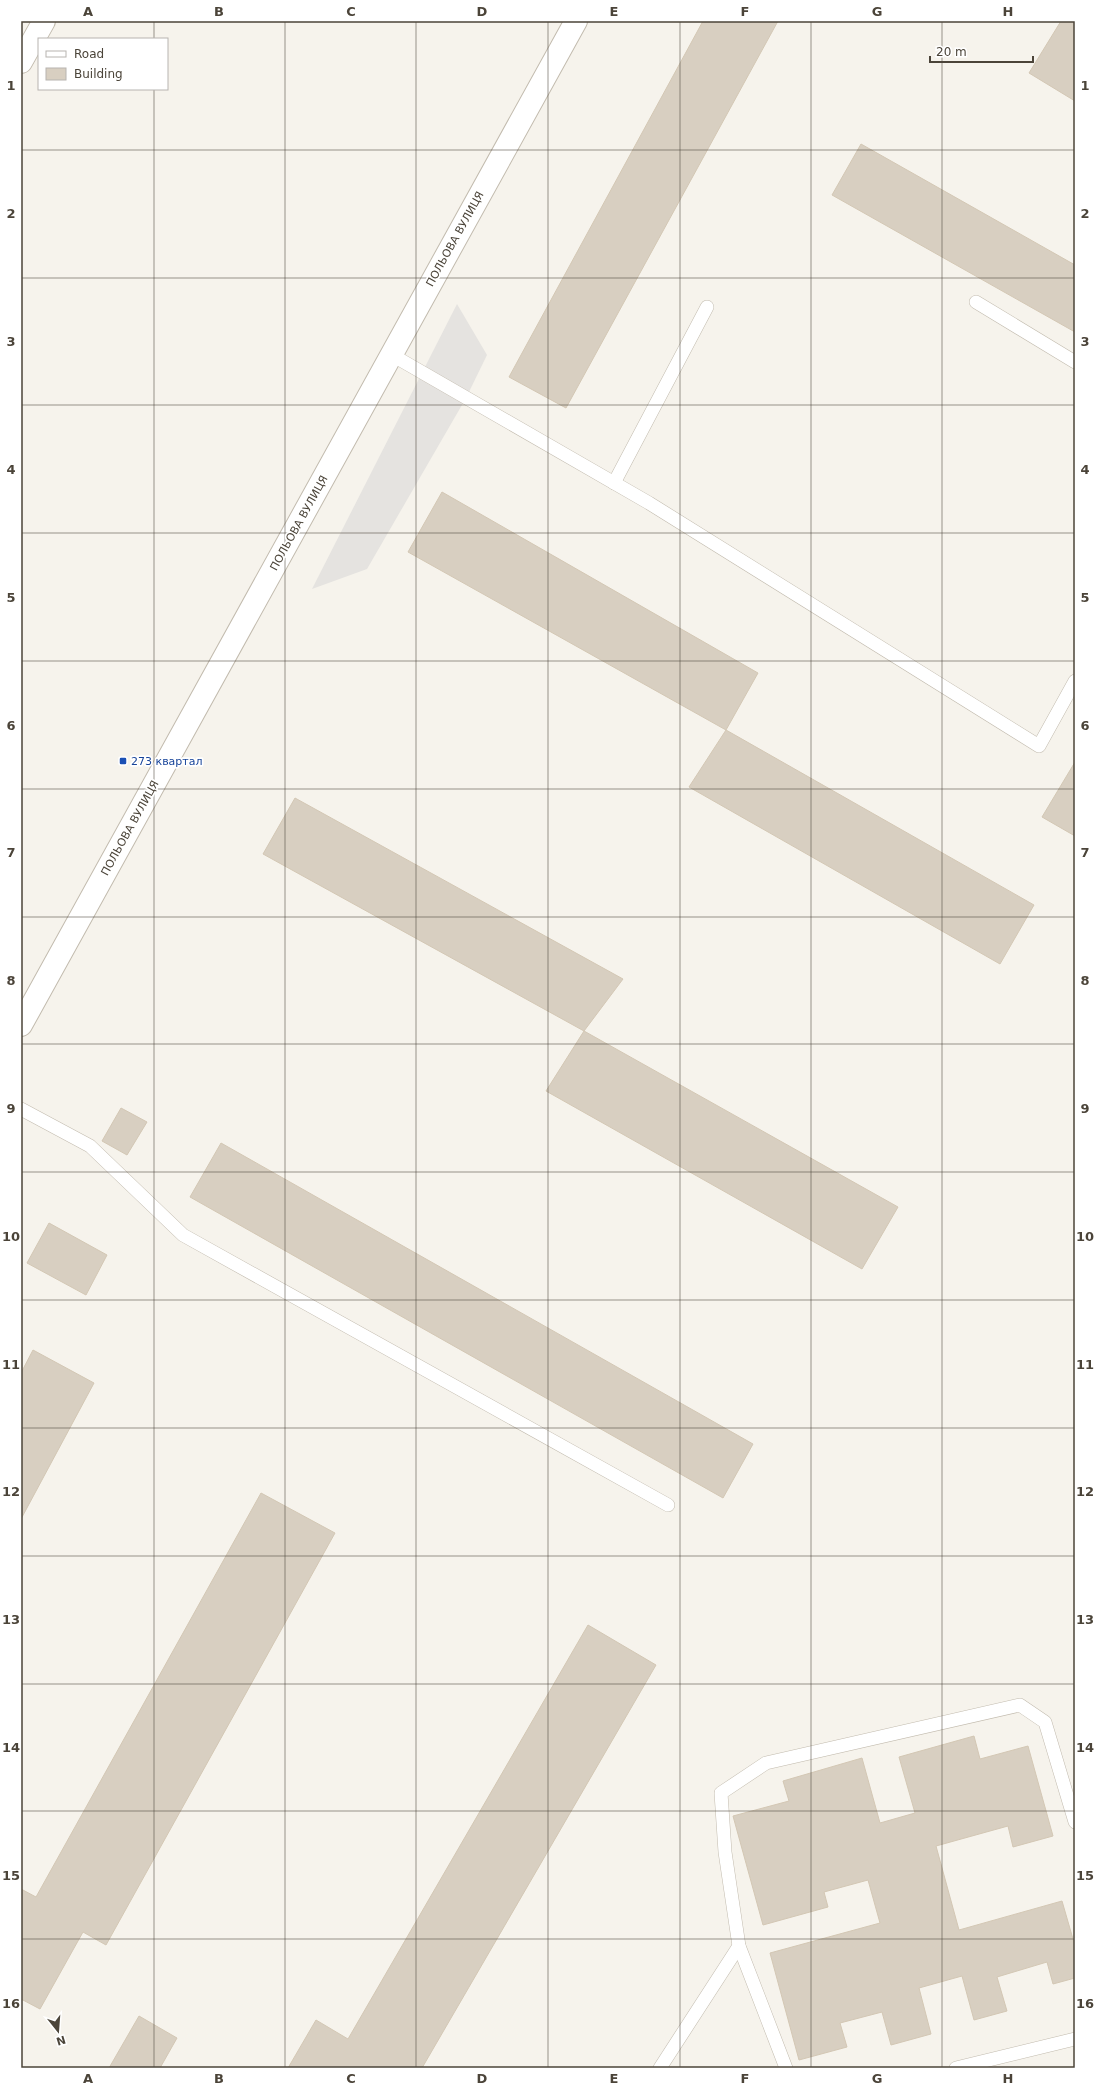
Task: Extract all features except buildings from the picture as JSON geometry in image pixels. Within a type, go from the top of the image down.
[{"type":"street","points":[[21,62],[44,21]]},
{"type":"street","name":"ПОЛЬОВА ВУЛИЦЯ","points":[[21,1025],[576,21]]},
{"type":"lane","points":[[976,302],[1075,362]]},
{"type":"lane","points":[[614,483],[707,307]]},
{"type":"lane","points":[[392,355],[649,502],[1039,746],[1075,681]]},
{"type":"lane","points":[[21,1109],[90,1146],[183,1235],[668,1505]]},
{"type":"lane","points":[[786,2068],[739,1946],[725,1852],[721,1793],[766,1763],[1020,1705],[1045,1722],[1075,1822]]},
{"type":"lane","points":[[660,2068],[739,1946]]},
{"type":"lane","points":[[956,2068],[1075,2039]]},
{"type":"shaded area","points":[[457,304],[487,355],[466,398],[367,569],[312,589]]},
{"type":"place","name":"273 квартал","points":[[123,761]]}]
